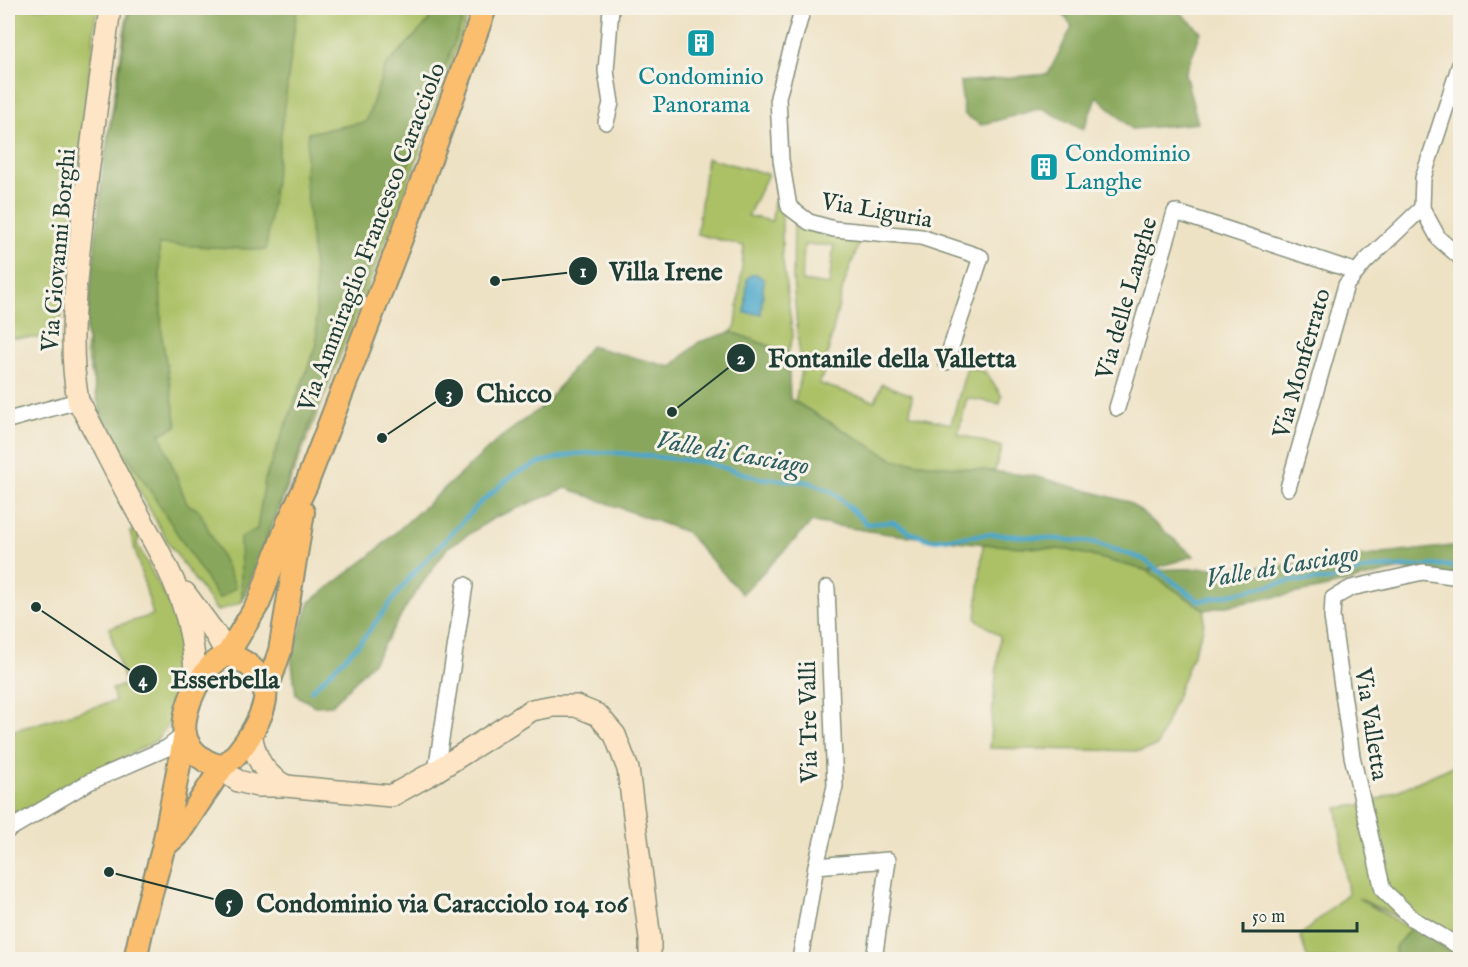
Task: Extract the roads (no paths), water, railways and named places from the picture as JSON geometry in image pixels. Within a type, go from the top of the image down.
[{"type":"main road","name":"Via Giovanni Borghi","points":[[110,8],[88,169],[77,274],[73,355],[78,401],[175,581],[216,635],[227,656]]},
{"type":"main road","name":"Via Ammiraglio Francesco Caracciolo","points":[[195,688],[217,661],[227,656],[259,602],[404,231],[485,8]]},
{"type":"main road","name":"Via Ammiraglio Francesco Caracciolo","points":[[230,773],[235,757],[251,733],[264,701],[264,688],[271,677],[280,651],[306,485]]},
{"type":"main road","name":"Via Giovanni Borghi","points":[[175,581],[195,650],[195,688]]},
{"type":"main road","points":[[216,635],[228,637],[246,626]]},
{"type":"main road","points":[[227,656],[242,661],[252,668],[264,688]]},
{"type":"main road","points":[[135,960],[163,849],[189,703],[195,688]]},
{"type":"main road","points":[[185,734],[188,743],[209,763],[263,787],[286,786],[391,796],[532,710],[553,706],[576,706],[598,715],[615,735],[628,769],[650,939],[650,960]]},
{"type":"main road","points":[[251,733],[260,763],[274,779],[286,786]]},
{"type":"main road","points":[[163,849],[178,833],[205,794],[230,773]]},
{"type":"street","points":[[606,122],[611,103],[606,72],[611,8]]},
{"type":"street","name":"Via Liguria","points":[[803,8],[778,97],[781,160],[789,207],[809,222],[834,230],[921,237],[981,257],[946,362]]},
{"type":"street","points":[[1461,64],[1423,178],[1422,208],[1439,239],[1461,257]]},
{"type":"street","name":"Via Monferrato","points":[[1288,488],[1346,285],[1422,208]]},
{"type":"street","name":"Via delle Langhe","points":[[1117,408],[1175,212],[1357,272]]},
{"type":"street","points":[[8,420],[78,401]]},
{"type":"street","name":"Via Valletta","points":[[1461,577],[1423,572],[1351,588],[1333,598],[1332,617],[1352,756],[1383,890],[1413,919],[1461,947]]},
{"type":"street","points":[[435,771],[465,585]]},
{"type":"street","name":"Via Tre Valli","points":[[800,960],[816,866],[835,786],[826,588]]},
{"type":"street","points":[[8,830],[96,778],[167,748],[185,734]]},
{"type":"street","points":[[816,866],[888,861],[874,960]]},
{"type":"water","points":[[757,274],[764,280],[761,314],[745,313],[747,279]]},
{"type":"waterway","name":"Valle di Casciago","points":[[311,691],[359,644],[411,576],[480,503],[514,474],[542,462],[574,454],[610,452],[704,462],[759,478],[809,482],[833,492],[867,524],[893,522],[911,533],[932,540],[991,534],[1093,542],[1143,559],[1199,601],[1290,581],[1330,580],[1372,568],[1442,565],[1460,568]]},
{"type":"place","name":"Condominio Panorama","points":[[701,43]]},
{"type":"place","name":"Condominio Langhe","points":[[1044,167]]},
{"type":"place","name":"Villa Irene","points":[[495,281]]},
{"type":"place","name":"Fontanile della Valletta","points":[[672,412]]},
{"type":"place","name":"Chicco","points":[[382,438]]},
{"type":"place","name":"Esserbella","points":[[36,607]]},
{"type":"place","name":"Condominio via Caracciolo 104 106","points":[[109,872]]}]
